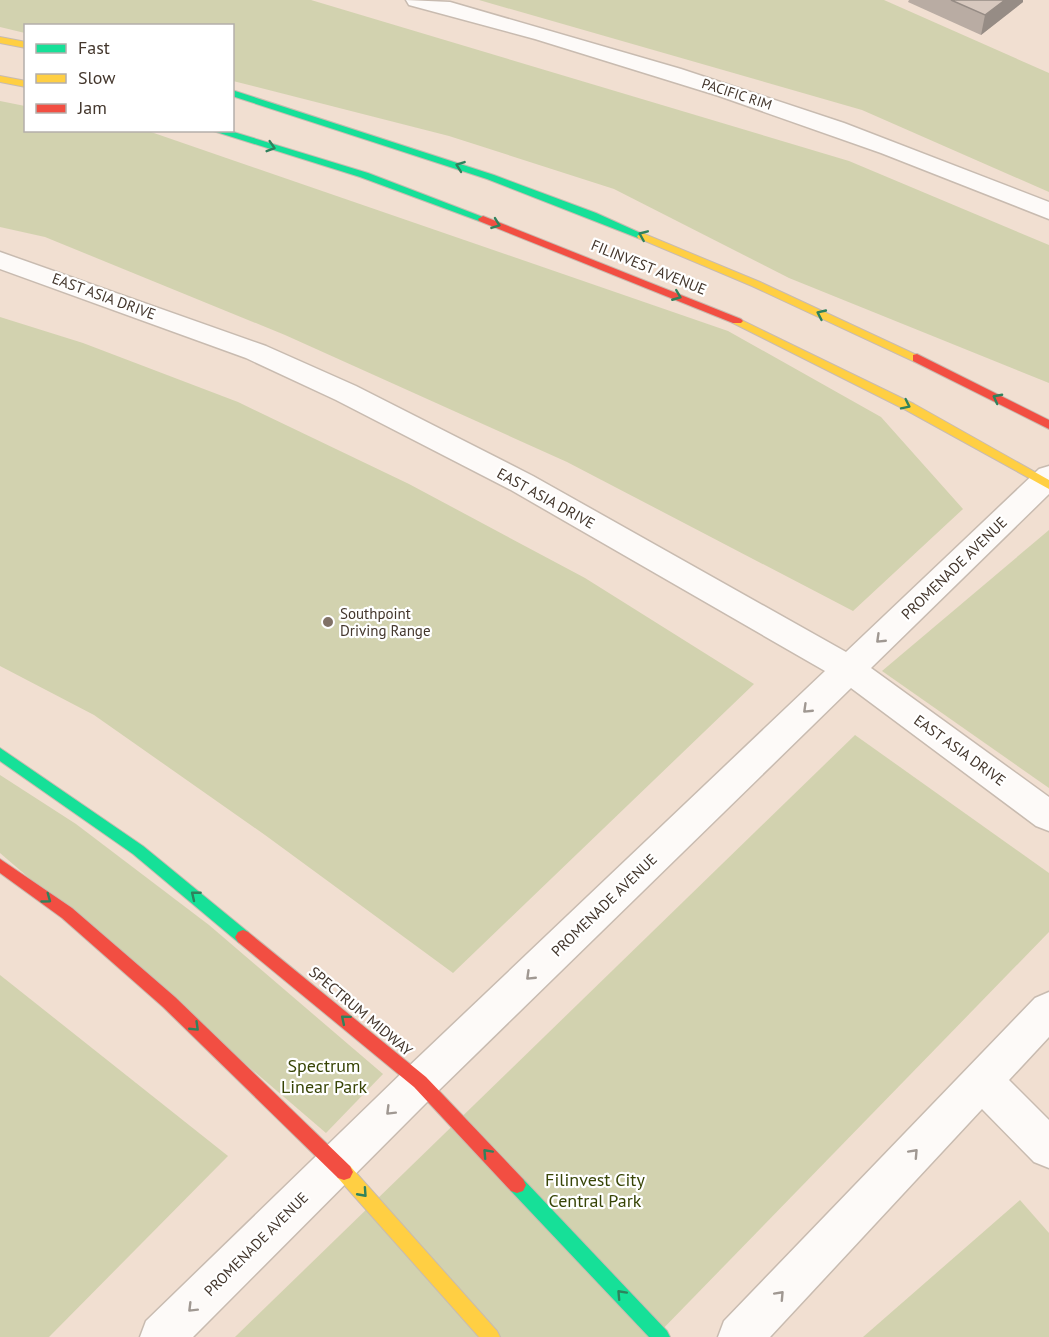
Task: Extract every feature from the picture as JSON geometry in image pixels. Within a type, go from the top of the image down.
[{"type":"main road","points":[[0,40],[24,45]]},
{"type":"main road","points":[[0,79],[24,84]]},
{"type":"main road","name":"FILINVEST AVENUE","points":[[234,94],[405,147],[582,210],[756,284],[940,368],[1049,425]]},
{"type":"main road","name":"FILINVEST AVENUE","points":[[222,132],[364,175],[528,236],[732,318],[910,407],[1047,481]]},
{"type":"main road","name":"SPECTRUM MIDWAY","points":[[0,754],[138,850],[420,1082],[661,1337]]},
{"type":"main road","points":[[0,865],[66,913],[170,1002],[337,1164],[491,1337]]},
{"type":"street","name":"PACIFIC RIM","points":[[417,0],[551,36],[780,108],[947,170],[1049,211]]},
{"type":"street","name":"EAST ASIA DRIVE","points":[[0,260],[256,352],[346,393],[522,483],[849,669],[1049,816]]},
{"type":"street","name":"PROMENADE AVENUE","points":[[162,1337],[420,1082],[1047,481]]},
{"type":"street","points":[[740,1337],[1049,1010]]},
{"type":"street","points":[[982,1081],[1049,1148]]},
{"type":"green space","points":[[0,0],[311,0],[849,161],[1049,245],[1049,383],[789,278],[614,189],[449,136],[234,81],[234,24],[24,24],[24,33],[0,27]]},
{"type":"green space","points":[[479,0],[884,0],[1049,73],[1049,192],[862,110]]},
{"type":"green space","points":[[0,101],[24,106],[24,132],[151,132],[728,331],[881,417],[963,509],[853,611],[567,462],[285,335],[45,237],[0,227]]},
{"type":"green space","name":"Southpoint Driving Range","points":[[0,317],[83,343],[238,402],[409,484],[585,578],[754,684],[453,973],[265,835],[94,715],[0,666]]},
{"type":"green space","points":[[1049,530],[1049,788],[882,671]]},
{"type":"green space","name":"Filinvest City Central Park","points":[[855,735],[1049,873],[1049,932],[655,1337],[235,1337]]},
{"type":"green space","name":"Spectrum Linear Park","points":[[0,775],[76,824],[209,925],[383,1074],[326,1133],[0,853]]},
{"type":"green space","points":[[0,975],[228,1156],[49,1337],[0,1337]]},
{"type":"green space","points":[[1020,1200],[1049,1233],[1049,1337],[863,1337]]},
{"type":"building","points":[[951,0],[1005,0],[985,15]]},
{"type":"traffic: fast","points":[[234,94],[490,177],[642,236]]},
{"type":"traffic: fast","points":[[222,132],[364,175],[483,219]]},
{"type":"traffic: fast","points":[[0,754],[138,850],[243,937]]},
{"type":"traffic: fast","points":[[517,1185],[661,1337]]},
{"type":"traffic: slow","points":[[0,40],[24,45]]},
{"type":"traffic: slow","points":[[0,79],[24,84]]},
{"type":"traffic: slow","points":[[642,236],[756,284],[917,358]]},
{"type":"traffic: slow","points":[[737,321],[910,407],[1049,485]]},
{"type":"traffic: slow","points":[[344,1172],[491,1337]]},
{"type":"traffic: jam","points":[[483,219],[737,321]]},
{"type":"traffic: jam","points":[[917,358],[1049,425]]},
{"type":"traffic: jam","points":[[0,865],[67,913],[169,1002],[344,1172]]},
{"type":"traffic: jam","points":[[243,937],[420,1082],[517,1185]]},
{"type":"place","name":"Southpoint Driving Range","points":[[328,622]]}]
